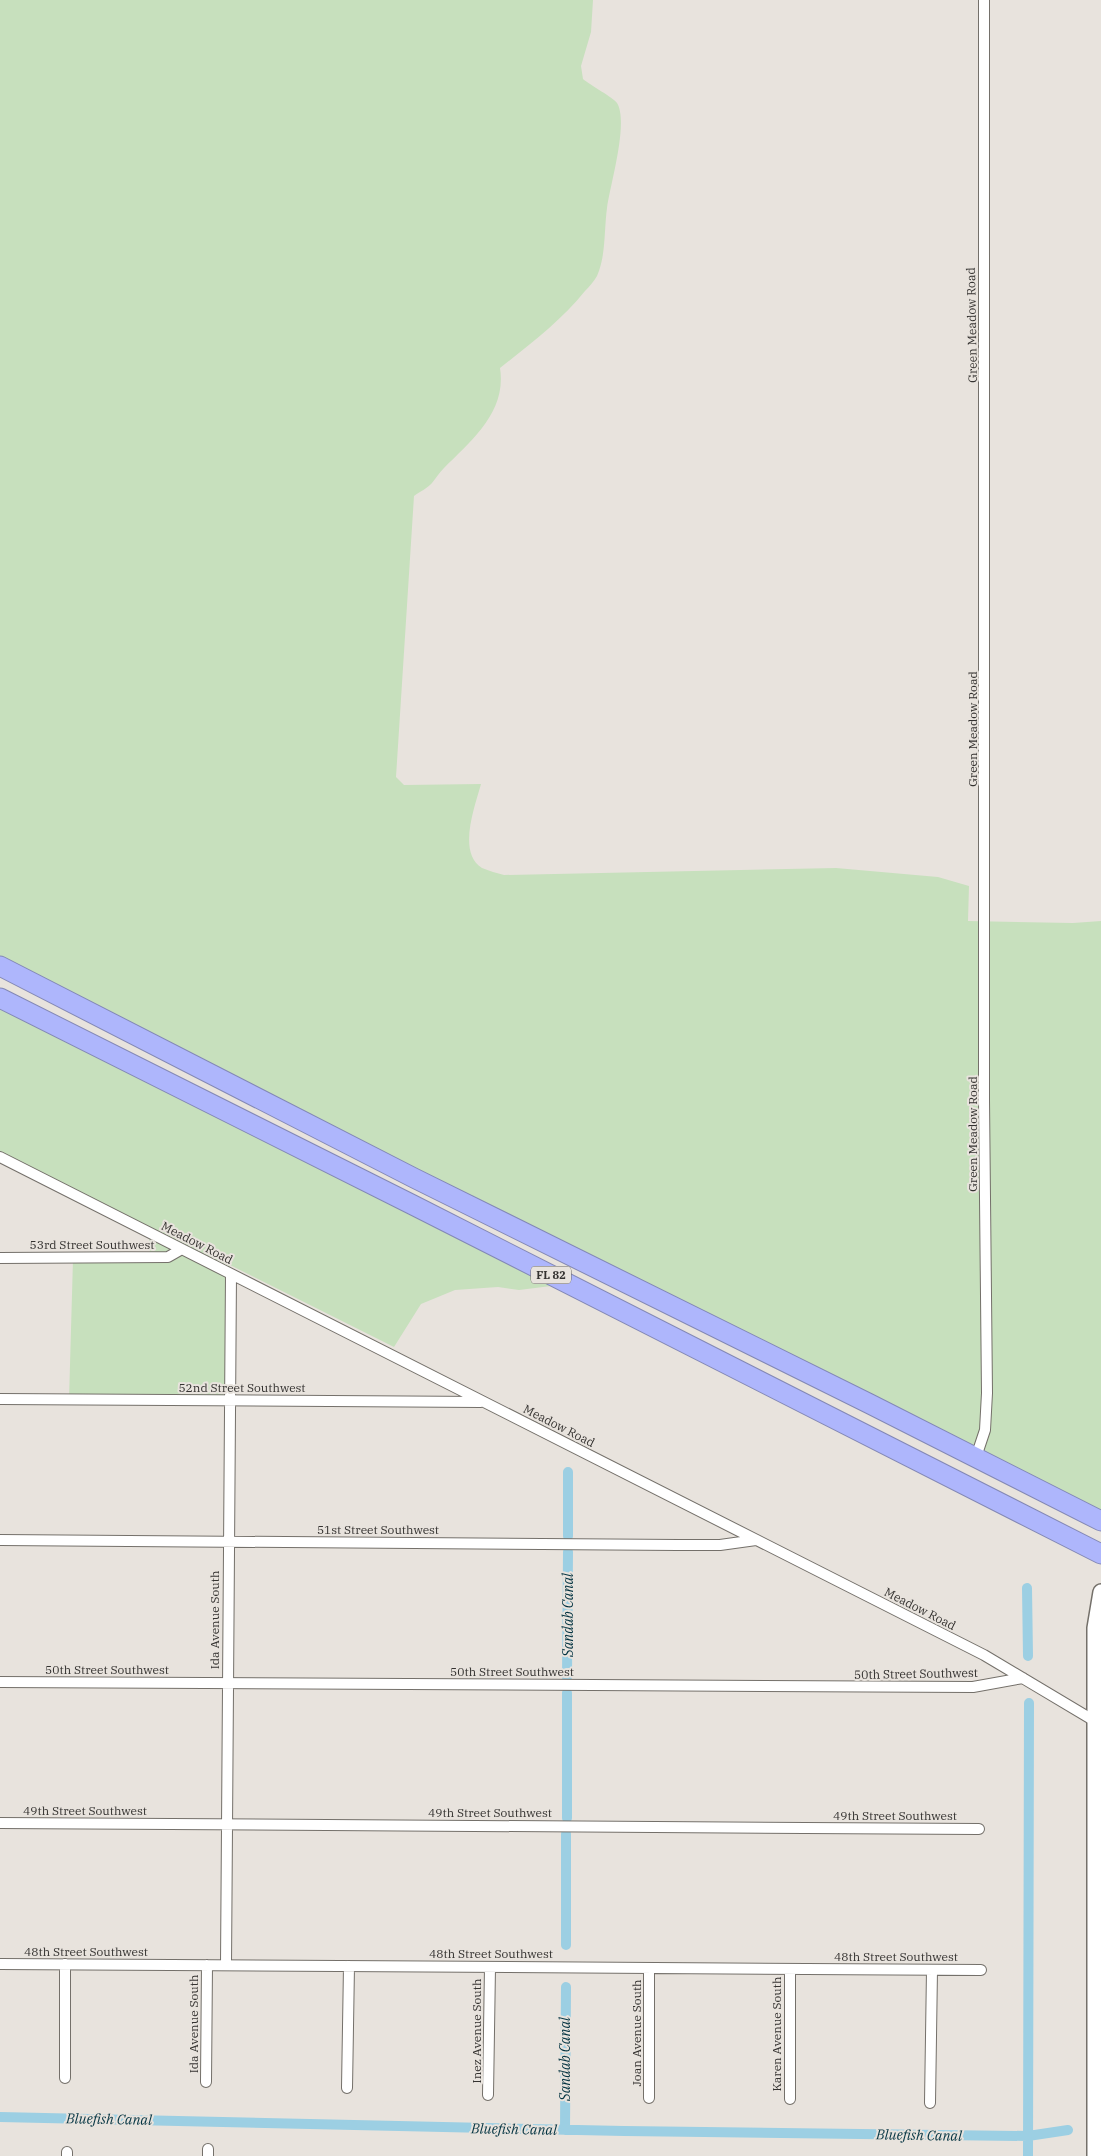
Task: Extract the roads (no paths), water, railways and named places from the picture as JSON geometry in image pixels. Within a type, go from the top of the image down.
[{"type":"highway","name":"FL 82","points":[[0,966],[423,1182],[1101,1521]]},
{"type":"highway","name":"FL 82","points":[[0,998],[1101,1554]]},
{"type":"street","name":"Green Meadow Road","points":[[976,1457],[985,1430],[987,1393],[984,1110],[984,0]]},
{"type":"street","name":"Meadow Road","points":[[0,1157],[984,1655],[1098,1724]]},
{"type":"street","name":"53rd Street Southwest","points":[[0,1258],[168,1257],[182,1249]]},
{"type":"street","name":"Ida Avenue South","points":[[226,1965],[231,1274]]},
{"type":"street","name":"52nd Street Southwest","points":[[0,1399],[485,1402]]},
{"type":"street","name":"51st Street Southwest","points":[[0,1540],[678,1545],[720,1544],[756,1540]]},
{"type":"street","points":[[1096,2156],[1098,1724],[1096,1628],[1101,1592]]},
{"type":"street","name":"50th Street Southwest","points":[[0,1682],[973,1687],[1022,1678]]},
{"type":"street","name":"49th Street Southwest","points":[[0,1823],[980,1829]]},
{"type":"street","name":"48th Street Southwest","points":[[0,1964],[982,1970]]},
{"type":"street","points":[[65,2078],[66,1964]]},
{"type":"street","name":"Ida Avenue South","points":[[206,2082],[207,1965]]},
{"type":"street","points":[[347,2088],[349,1966]]},
{"type":"street","name":"Inez Avenue South","points":[[488,2095],[490,1967]]},
{"type":"street","name":"Joan Avenue South","points":[[649,1968],[649,2098]]},
{"type":"street","name":"Karen Avenue South","points":[[790,1969],[790,2099]]},
{"type":"street","points":[[930,2103],[932,1970]]},
{"type":"waterway","name":"Sandab Canal","points":[[568,1472],[568,1536]]},
{"type":"waterway","name":"Sandab Canal","points":[[567,1677],[568,1552]]},
{"type":"waterway","points":[[1027,1588],[1028,1656]]},
{"type":"waterway","name":"Sandab Canal","points":[[567,1693],[567,1818]]},
{"type":"waterway","points":[[1028,2156],[1029,1703]]},
{"type":"waterway","name":"Sandab Canal","points":[[566,1834],[566,1945]]},
{"type":"waterway","name":"Sandab Canal","points":[[565,2130],[566,1987]]},
{"type":"waterway","name":"Bluefish Canal","points":[[0,2117],[624,2131],[1028,2136],[1068,2130]]}]
